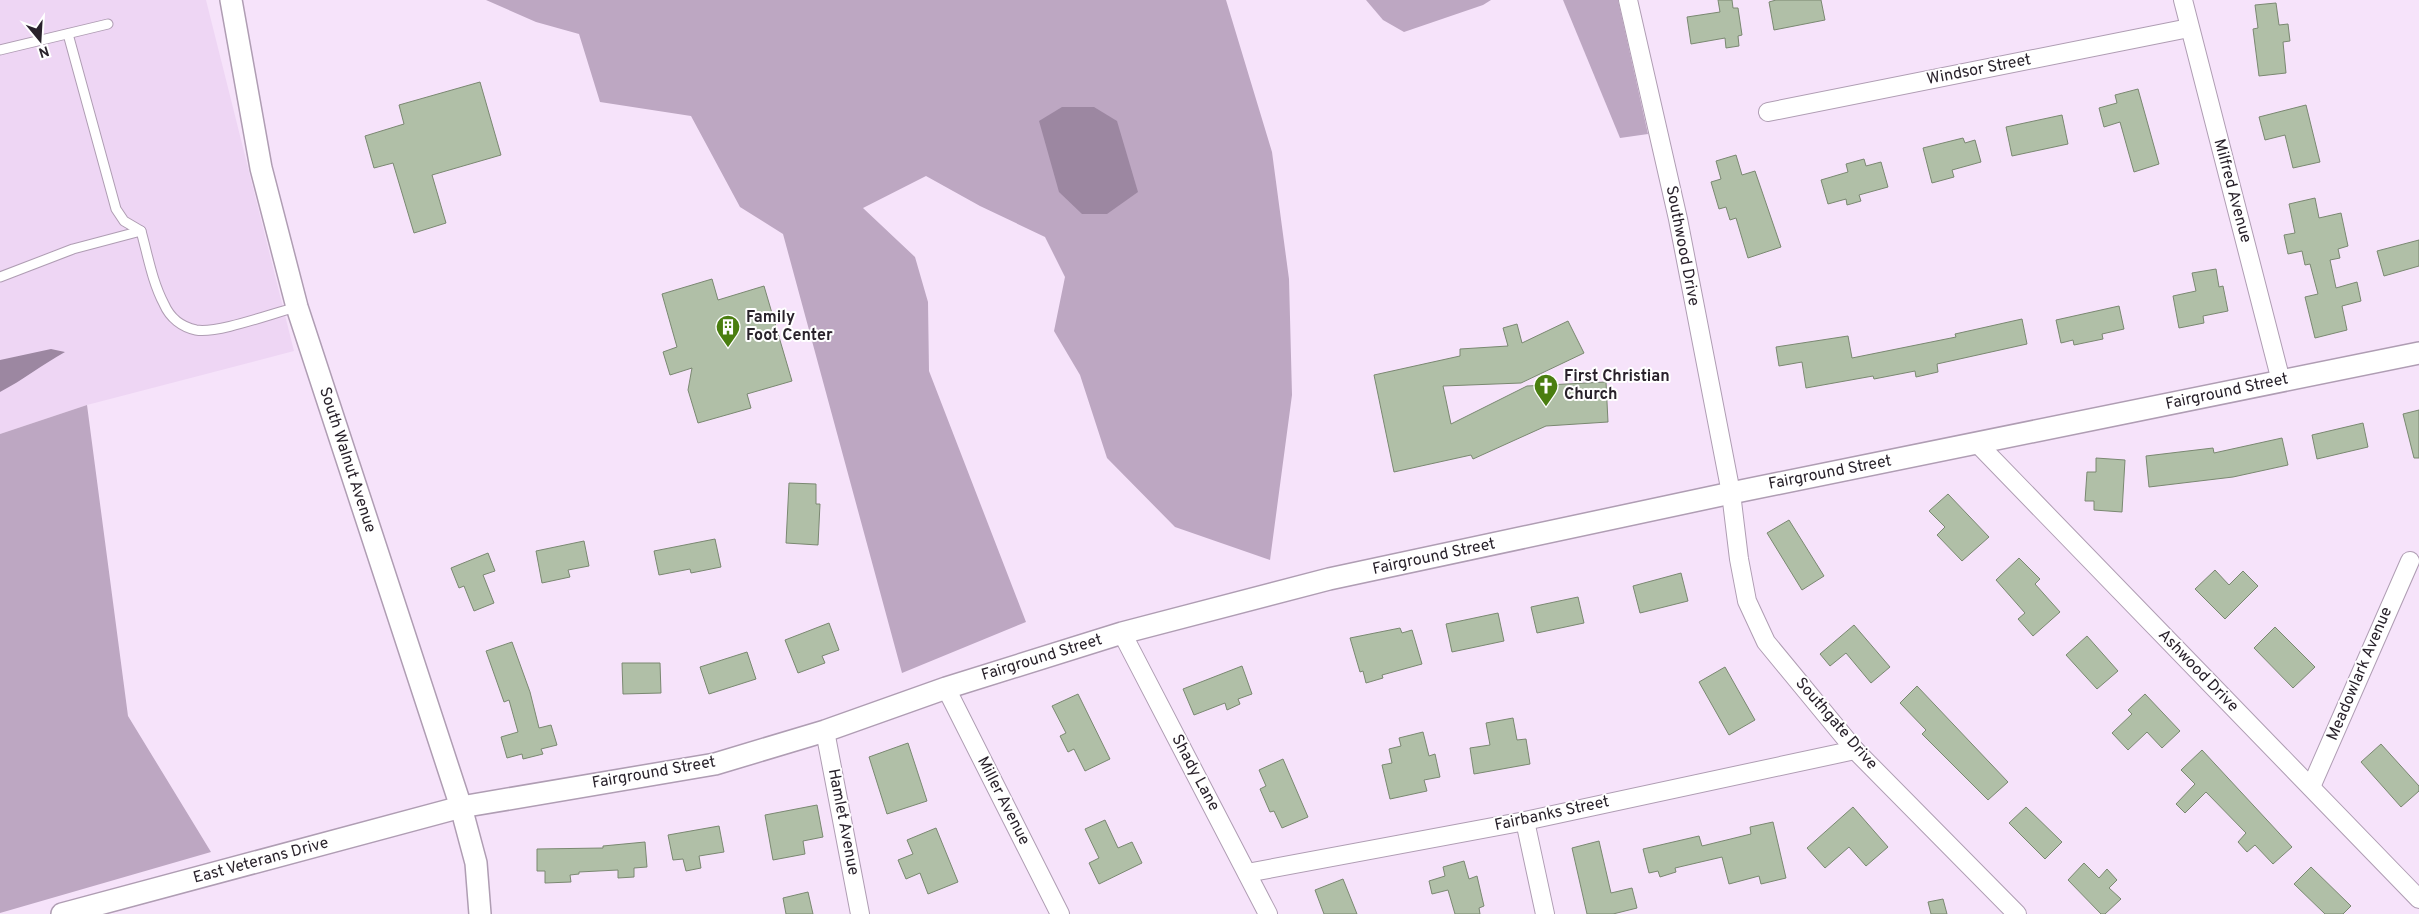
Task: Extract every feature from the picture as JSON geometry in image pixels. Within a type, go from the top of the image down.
[{"type":"street","name":"South Walnut Avenue","points":[[231,0],[261,168],[297,306],[461,807],[476,863],[480,914]]},
{"type":"street","name":"Southwood Drive","points":[[1628,0],[1678,219],[1731,493]]},
{"type":"street","name":"Milfred Avenue","points":[[2183,0],[2281,381]]},
{"type":"street","name":"Windsor Street","points":[[1768,112],[2189,28]]},
{"type":"street","name":"Fairground Street","points":[[461,807],[715,764],[825,731],[946,688],[1122,633],[1329,579],[1731,493],[2419,353]]},
{"type":"street","name":"Ashwood Drive","points":[[1977,443],[2419,899]]},
{"type":"street","name":"Southgate Drive","points":[[1731,493],[1738,560],[1747,602],[1766,642],[1855,750],[2016,914]]},
{"type":"street","name":"Meadowlark Avenue","points":[[2311,787],[2410,561]]},
{"type":"street","name":"Shady Lane","points":[[1122,633],[1268,914]]},
{"type":"street","name":"Miller Avenue","points":[[946,688],[1060,914]]},
{"type":"street","name":"Hamlet Avenue","points":[[825,731],[860,914]]},
{"type":"street","name":"Fairbanks Street","points":[[1247,873],[1525,821],[1855,750]]},
{"type":"street","name":"East Veterans Drive","points":[[62,914],[461,807]]},
{"type":"street","points":[[1525,821],[1545,914]]},
{"type":"lane","points":[[0,50],[108,24]]},
{"type":"lane","points":[[68,34],[116,208],[124,221],[141,231],[155,283],[165,307],[179,324],[197,330],[213,329],[297,306]]},
{"type":"lane","points":[[0,278],[73,249],[141,231]]},
{"type":"shaded area","points":[[0,0],[206,0],[294,351],[87,405],[0,434]]},
{"type":"shaded area","points":[[486,0],[1226,0],[1272,152],[1289,279],[1292,395],[1270,560],[1175,527],[1107,458],[1080,375],[1054,331],[1065,277],[1045,237],[980,206],[926,176],[863,208],[915,257],[928,302],[929,371],[1026,622],[902,673],[783,234],[740,207],[691,116],[600,102],[579,34],[536,22]]},
{"type":"shaded area","points":[[1366,0],[1491,0],[1483,5],[1404,32],[1383,20]]},
{"type":"shaded area","points":[[1563,0],[1618,0],[1648,134],[1620,138]]},
{"type":"shaded area","points":[[1062,107],[1094,107],[1117,121],[1138,192],[1107,214],[1082,214],[1059,192],[1039,121]]},
{"type":"shaded area","points":[[51,349],[65,352],[0,392],[0,360]]},
{"type":"shaded area","points":[[87,405],[128,716],[211,852],[0,913],[0,434]]},
{"type":"building","points":[[1718,0],[1732,0],[1733,8],[1738,8],[1742,35],[1738,36],[1739,46],[1726,48],[1725,38],[1691,44],[1687,17],[1720,12]]},
{"type":"building","points":[[1776,0],[1821,0],[1825,20],[1774,30],[1769,2]]},
{"type":"building","points":[[2276,3],[2279,25],[2288,24],[2290,41],[2283,42],[2286,73],[2259,76],[2253,29],[2258,28],[2255,5]]},
{"type":"building","points":[[480,82],[501,155],[432,175],[446,223],[414,233],[393,163],[374,168],[365,136],[404,124],[399,105]]},
{"type":"building","points":[[2138,89],[2159,164],[2134,172],[2120,122],[2104,127],[2099,108],[2117,103],[2115,95]]},
{"type":"building","points":[[2306,105],[2320,162],[2293,168],[2285,135],[2265,140],[2259,117]]},
{"type":"building","points":[[2062,115],[2068,144],[2012,156],[2006,127]]},
{"type":"building","points":[[1963,138],[1965,143],[1975,140],[1981,162],[1952,170],[1954,177],[1932,183],[1923,148]]},
{"type":"building","points":[[1736,155],[1742,175],[1755,171],[1781,247],[1748,258],[1736,218],[1730,220],[1726,207],[1719,209],[1711,182],[1721,179],[1716,161]]},
{"type":"building","points":[[1864,159],[1866,166],[1881,162],[1888,187],[1859,195],[1861,201],[1847,205],[1846,199],[1828,204],[1821,180],[1848,172],[1846,164]]},
{"type":"building","points":[[2315,198],[2319,218],[2341,213],[2348,246],[2338,249],[2340,258],[2330,260],[2336,288],[2357,282],[2361,301],[2342,306],[2347,330],[2315,338],[2305,297],[2318,294],[2310,264],[2305,265],[2302,251],[2288,254],[2284,235],[2295,233],[2289,204]]},
{"type":"building","points":[[2419,240],[2419,266],[2384,276],[2377,251]]},
{"type":"building","points":[[2216,269],[2219,287],[2223,286],[2228,311],[2203,316],[2204,323],[2179,328],[2173,296],[2196,291],[2192,273]]},
{"type":"building","name":"Family Foot Center","points":[[712,279],[718,300],[764,286],[792,381],[747,394],[751,408],[698,423],[688,390],[692,368],[670,375],[663,352],[677,347],[662,294]]},
{"type":"building","points":[[2119,306],[2124,329],[2102,334],[2103,339],[2074,345],[2073,340],[2061,343],[2056,320]]},
{"type":"building","points":[[2022,319],[2027,344],[1937,364],[1938,372],[1916,377],[1915,371],[1874,379],[1873,376],[1806,388],[1802,362],[1779,366],[1776,347],[1848,336],[1852,358],[1956,337],[1955,334]]},
{"type":"building","name":"First Christian Church","points":[[1568,321],[1584,353],[1521,383],[1443,386],[1451,424],[1527,386],[1606,382],[1608,422],[1546,426],[1473,459],[1471,455],[1394,472],[1374,375],[1460,356],[1460,349],[1508,346],[1503,328],[1517,324],[1522,343]]},
{"type":"building","points":[[2419,410],[2419,458],[2414,458],[2403,414]]},
{"type":"building","points":[[2363,423],[2368,447],[2317,459],[2312,435]]},
{"type":"building","points":[[2282,438],[2288,465],[2233,477],[2149,487],[2146,456],[2213,448],[2214,453]]},
{"type":"building","points":[[2096,458],[2125,460],[2122,512],[2094,510],[2094,501],[2085,501],[2087,472],[2096,472]]},
{"type":"building","points":[[789,483],[816,484],[816,504],[820,504],[818,545],[786,543]]},
{"type":"building","points":[[1948,494],[1989,537],[1962,561],[1937,535],[1945,527],[1929,511]]},
{"type":"building","points":[[1789,520],[1824,576],[1802,590],[1767,533]]},
{"type":"building","points":[[715,539],[721,567],[691,573],[690,569],[659,575],[654,551]]},
{"type":"building","points":[[584,541],[589,566],[568,570],[570,577],[542,583],[536,551]]},
{"type":"building","points":[[488,553],[495,571],[483,575],[494,603],[474,611],[464,586],[459,588],[451,568]]},
{"type":"building","points":[[2019,558],[2040,579],[2035,584],[2060,612],[2033,636],[2018,619],[2025,613],[1996,580]]},
{"type":"building","points":[[2215,570],[2229,585],[2243,571],[2258,586],[2225,619],[2195,589]]},
{"type":"building","points":[[1681,573],[1688,601],[1640,613],[1633,586]]},
{"type":"building","points":[[1578,597],[1584,623],[1537,633],[1531,607]]},
{"type":"building","points":[[1498,613],[1504,641],[1452,652],[1446,624]]},
{"type":"building","points":[[829,623],[839,650],[822,656],[825,663],[798,673],[785,640]]},
{"type":"building","points":[[1854,625],[1890,667],[1871,683],[1846,653],[1830,666],[1820,654]]},
{"type":"building","points":[[2275,627],[2315,667],[2293,688],[2254,648]]},
{"type":"building","points":[[1400,628],[1402,633],[1412,630],[1422,664],[1382,675],[1383,678],[1366,683],[1363,671],[1360,672],[1350,638]]},
{"type":"building","points":[[2087,636],[2118,671],[2097,689],[2066,655]]},
{"type":"building","points":[[512,642],[530,692],[539,728],[551,725],[557,745],[541,749],[543,754],[523,759],[522,754],[507,758],[501,737],[518,732],[509,700],[504,702],[486,651]]},
{"type":"building","points":[[747,652],[756,679],[709,694],[700,667]]},
{"type":"building","points":[[622,663],[660,663],[661,693],[623,694]]},
{"type":"building","points":[[1242,666],[1252,694],[1238,699],[1240,704],[1227,710],[1225,703],[1194,715],[1183,689]]},
{"type":"building","points":[[1725,667],[1755,720],[1729,735],[1699,682]]},
{"type":"building","points":[[1917,686],[2008,782],[1988,800],[1922,734],[1926,730],[1900,703]]},
{"type":"building","points":[[1078,694],[1110,759],[1085,771],[1074,749],[1068,752],[1060,736],[1066,733],[1052,706]]},
{"type":"building","points":[[2145,694],[2180,731],[2162,748],[2147,732],[2128,750],[2112,733],[2132,714],[2128,710]]},
{"type":"building","points":[[1513,718],[1517,740],[1526,739],[1530,764],[1474,774],[1470,748],[1490,745],[1486,723]]},
{"type":"building","points":[[1423,732],[1429,756],[1435,754],[1440,777],[1424,780],[1427,791],[1390,799],[1382,765],[1392,763],[1389,749],[1401,746],[1399,738]]},
{"type":"building","points":[[908,743],[927,801],[887,814],[869,757]]},
{"type":"building","points":[[2381,744],[2419,786],[2419,791],[2401,807],[2361,762]]},
{"type":"building","points":[[2202,750],[2292,847],[2273,864],[2255,845],[2247,852],[2238,842],[2246,833],[2206,792],[2185,813],[2176,804],[2195,784],[2181,770]]},
{"type":"building","points":[[1283,759],[1308,817],[1282,828],[1274,811],[1270,812],[1260,789],[1266,786],[1259,770]]},
{"type":"building","points":[[817,805],[823,837],[803,841],[805,854],[773,860],[765,815]]},
{"type":"building","points":[[1853,807],[1888,847],[1866,866],[1849,847],[1825,868],[1807,848]]},
{"type":"building","points":[[2026,807],[2062,842],[2045,859],[2009,823]]},
{"type":"building","points":[[1105,820],[1118,848],[1132,842],[1142,863],[1099,884],[1089,863],[1099,858],[1085,829]]},
{"type":"building","points":[[1773,822],[1786,878],[1761,884],[1759,876],[1729,884],[1722,857],[1675,868],[1676,872],[1660,877],[1658,871],[1649,873],[1643,849],[1699,836],[1702,846],[1751,834],[1750,827]]},
{"type":"building","points":[[719,826],[724,852],[699,856],[701,868],[686,871],[683,859],[673,860],[668,835]]},
{"type":"building","points":[[936,828],[958,882],[928,894],[920,873],[906,879],[898,860],[913,854],[907,840]]},
{"type":"building","points":[[1599,841],[1611,893],[1632,888],[1637,908],[1613,914],[1587,914],[1572,848]]},
{"type":"building","points":[[645,842],[647,867],[634,868],[634,877],[618,878],[618,870],[579,872],[579,874],[570,875],[571,882],[545,883],[545,871],[537,871],[537,849],[603,848],[603,846]]},
{"type":"building","points":[[1464,861],[1469,879],[1477,876],[1484,906],[1479,908],[1480,914],[1455,914],[1448,890],[1432,894],[1429,881],[1445,876],[1443,867]]},
{"type":"building","points":[[2084,863],[2099,878],[2107,869],[2117,880],[2109,888],[2121,899],[2105,914],[2101,914],[2068,880]]},
{"type":"building","points":[[2311,867],[2351,906],[2343,914],[2325,914],[2294,884]]},
{"type":"building","points":[[1343,879],[1357,914],[1324,914],[1315,890]]},
{"type":"building","points":[[808,892],[813,914],[786,914],[783,898]]},
{"type":"building","points":[[1943,899],[1947,914],[1931,914],[1928,902]]},
{"type":"place","name":"Family Foot Center","points":[[728,348]]},
{"type":"place","name":"First Christian Church","points":[[1546,407]]}]
